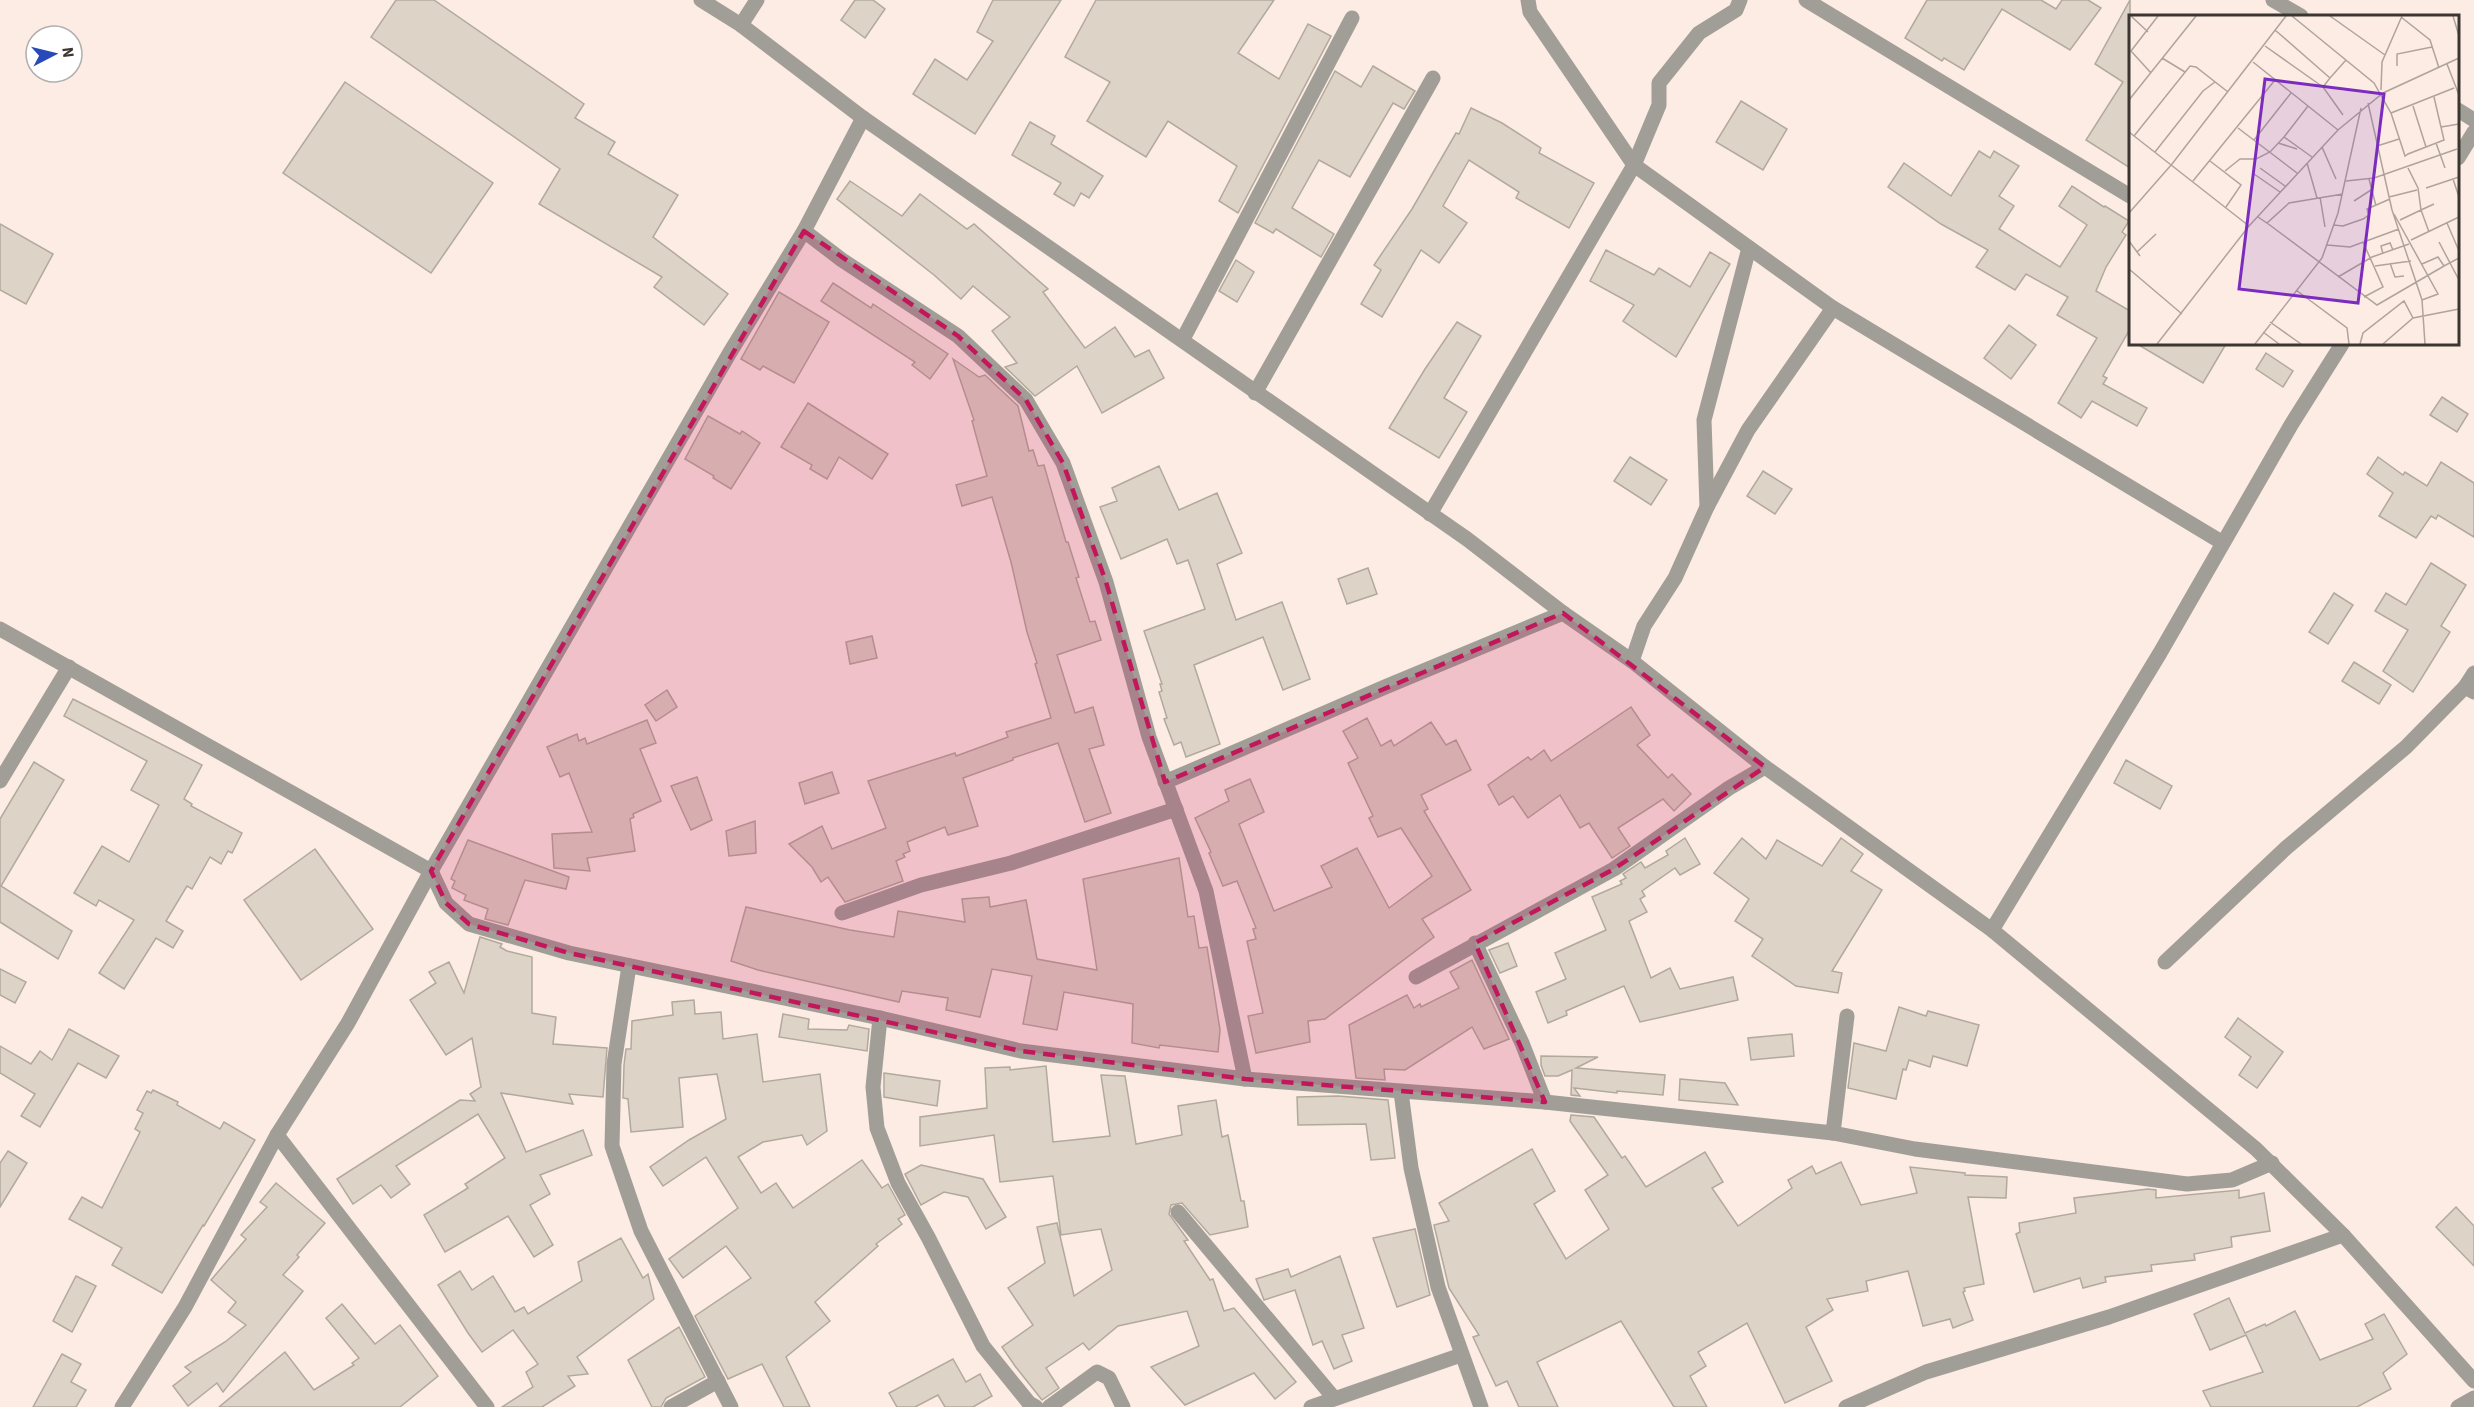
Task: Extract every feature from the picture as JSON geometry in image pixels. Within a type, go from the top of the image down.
[{"type":"street","points":[[701,0],[741,26],[863,118],[1467,539],[1563,614],[1632,662],[1766,767],[1992,930],[2272,1163],[2343,1235],[2474,1381]]},
{"type":"street","points":[[741,26],[757,0]]},
{"type":"street","points":[[1528,0],[1530,12],[1634,165],[1833,308],[2223,543]]},
{"type":"street","points":[[1430,514],[1634,165],[1659,105],[1659,83],[1700,33],[1736,10],[1740,0]]},
{"type":"street","points":[[1806,0],[2129,195]]},
{"type":"street","points":[[2273,0],[2299,15]]},
{"type":"street","points":[[1183,339],[1352,18]]},
{"type":"street","points":[[1255,393],[1433,78]]},
{"type":"street","points":[[2459,111],[2474,120]]},
{"type":"street","points":[[122,1407],[184,1307],[277,1135],[348,1023],[431,871],[729,354],[804,231],[863,118]]},
{"type":"street","points":[[2459,155],[2474,132]]},
{"type":"street","points":[[804,231],[842,260],[958,336],[1026,400],[1063,463],[1106,582],[1149,736],[1206,891],[1245,1079]]},
{"type":"street","points":[[1707,507],[1704,420],[1749,248]]},
{"type":"street","points":[[1632,662],[1644,626],[1675,578],[1707,507],[1748,430],[1833,308]]},
{"type":"street","points":[[1992,930],[2154,663],[2291,425],[2341,345]]},
{"type":"street","points":[[1165,782],[1385,687],[1563,614]]},
{"type":"street","points":[[0,629],[431,871],[446,903],[469,924],[569,952],[880,1017],[1021,1051],[1245,1079],[1545,1101],[1833,1133],[1915,1149],[2187,1184],[2232,1180],[2272,1163]]},
{"type":"street","points":[[0,781],[69,667]]},
{"type":"street","points":[[2165,962],[2286,848],[2406,747],[2469,689],[2474,673]]},
{"type":"street","points":[[1416,977],[1614,869],[1729,788],[1766,767]]},
{"type":"street","points":[[843,913],[921,885],[1011,863],[1176,809]]},
{"type":"street","points":[[1475,943],[1522,1043],[1545,1101]]},
{"type":"street","points":[[629,966],[614,1064],[612,1146],[641,1231],[731,1407]]},
{"type":"street","points":[[1833,1133],[1847,1016]]},
{"type":"street","points":[[880,1017],[873,1087],[877,1128],[898,1183],[983,1346],[1029,1403],[1036,1407]]},
{"type":"street","points":[[1401,1092],[1411,1168],[1438,1287],[1481,1407]]},
{"type":"street","points":[[277,1135],[487,1407]]},
{"type":"street","points":[[1178,1212],[1334,1398]]},
{"type":"street","points":[[1846,1407],[1863,1403],[1926,1372],[2109,1317],[2343,1235]]},
{"type":"street","points":[[1311,1407],[1461,1355]]},
{"type":"street","points":[[1049,1407],[1097,1372],[1109,1378],[1124,1407]]},
{"type":"street","points":[[671,1407],[718,1381]]},
{"type":"street","points":[[2458,1407],[2474,1398]]},
{"type":"highlighted area","points":[[804,231],[958,336],[1026,400],[1063,463],[1106,582],[1165,782],[1563,613],[1765,767],[1614,869],[1475,943],[1545,1102],[1245,1079],[1021,1051],[569,953],[469,924],[446,903],[431,871]]},
{"type":"building","points":[[396,0],[434,0],[584,104],[575,118],[615,142],[608,154],[678,195],[653,237],[728,294],[704,325],[654,287],[662,277],[539,204],[560,169],[371,37]]},
{"type":"building","points":[[855,0],[873,0],[885,9],[865,38],[841,20]]},
{"type":"building","points":[[993,0],[1061,0],[975,134],[913,94],[935,59],[967,80],[993,41],[977,32]]},
{"type":"building","points":[[1096,0],[1274,0],[1238,53],[1279,79],[1308,24],[1331,36],[1238,213],[1219,201],[1237,166],[1168,121],[1146,157],[1087,121],[1110,82],[1065,57]]},
{"type":"building","points":[[1927,0],[2041,0],[2056,9],[2062,0],[2088,0],[2101,8],[2070,50],[2002,9],[1964,70],[1944,58],[1942,61],[1905,38]]},
{"type":"building","points":[[2130,0],[2129,167],[2086,140],[2123,82],[2095,64]]},
{"type":"building","points":[[1373,66],[1415,91],[1404,109],[1393,103],[1350,177],[1319,160],[1292,208],[1334,234],[1321,257],[1276,229],[1273,233],[1255,223],[1335,71],[1361,87]]},
{"type":"building","points":[[345,82],[493,183],[431,273],[283,173]]},
{"type":"building","points":[[1741,101],[1787,129],[1763,170],[1716,142]]},
{"type":"building","points":[[1471,108],[1502,123],[1541,148],[1539,153],[1594,183],[1569,228],[1516,198],[1519,192],[1469,160],[1443,206],[1467,223],[1439,263],[1421,250],[1382,317],[1361,304],[1381,270],[1374,265],[1412,209],[1456,133],[1459,134]]},
{"type":"building","points":[[1030,122],[1055,136],[1051,144],[1103,176],[1089,198],[1081,193],[1074,206],[1054,194],[1061,183],[1012,155]]},
{"type":"building","points":[[1979,151],[1990,158],[1994,151],[2019,166],[1999,196],[2014,206],[1999,229],[2060,267],[2087,225],[2059,206],[2072,186],[2129,221],[2122,232],[2126,235],[2106,267],[2096,291],[2129,310],[2129,331],[2103,376],[2107,378],[2103,384],[2147,408],[2137,426],[2092,401],[2081,418],[2058,403],[2097,338],[2057,315],[2068,297],[2026,274],[2015,290],[1976,267],[1988,250],[1941,224],[1888,187],[1904,163],[1951,196]]},
{"type":"building","points":[[850,181],[902,216],[920,194],[967,229],[974,224],[1048,289],[1043,292],[1085,348],[1115,327],[1135,357],[1149,350],[1164,378],[1102,413],[1077,366],[1035,396],[1005,367],[1017,363],[992,331],[1010,317],[973,286],[961,299],[837,199]]},
{"type":"building","points":[[0,224],[53,254],[26,304],[0,290]]},
{"type":"building","points":[[1606,250],[1654,275],[1659,268],[1690,287],[1710,252],[1730,264],[1676,357],[1623,321],[1634,305],[1590,281]]},
{"type":"building","points":[[1236,260],[1254,272],[1237,302],[1219,291]]},
{"type":"building","points":[[833,283],[871,308],[873,304],[948,354],[930,379],[912,365],[915,362],[821,301]]},
{"type":"building","points":[[779,292],[829,322],[794,383],[763,366],[760,370],[741,359]]},
{"type":"building","points":[[1457,322],[1481,336],[1444,398],[1467,412],[1439,458],[1389,428]]},
{"type":"building","points":[[2009,325],[2036,345],[2011,379],[1984,358]]},
{"type":"building","points":[[2139,345],[2225,345],[2203,383]]},
{"type":"building","points":[[2266,353],[2293,371],[2283,387],[2256,369]]},
{"type":"building","points":[[953,359],[979,377],[985,375],[1018,406],[1029,451],[1033,450],[1038,466],[1044,465],[1066,542],[1068,542],[1079,577],[1076,578],[1090,622],[1095,621],[1101,640],[1057,655],[1075,713],[1093,707],[1104,745],[1089,749],[1111,813],[1085,822],[1058,743],[1013,758],[1013,760],[963,778],[978,826],[948,835],[945,827],[907,842],[910,851],[903,854],[905,857],[896,861],[903,881],[845,902],[828,877],[821,882],[812,867],[789,844],[822,826],[832,849],[886,828],[868,781],[955,753],[956,756],[1008,737],[1006,732],[1051,718],[992,497],[962,506],[956,485],[987,476],[972,421],[974,420]]},
{"type":"building","points":[[2442,397],[2468,414],[2457,432],[2430,415]]},
{"type":"building","points":[[808,403],[888,454],[872,479],[839,457],[827,479],[810,469],[812,465],[781,447]]},
{"type":"building","points":[[708,416],[740,434],[742,431],[760,443],[731,489],[685,459]]},
{"type":"building","points":[[1630,457],[1667,480],[1651,505],[1614,481]]},
{"type":"building","points":[[2378,457],[2403,475],[2405,472],[2427,486],[2441,462],[2474,483],[2474,537],[2438,515],[2436,519],[2431,516],[2416,538],[2379,516],[2393,493],[2367,474]]},
{"type":"building","points":[[1159,466],[1179,510],[1217,493],[1242,553],[1217,564],[1236,620],[1282,602],[1310,679],[1283,690],[1263,637],[1194,665],[1220,744],[1186,757],[1181,742],[1174,745],[1164,719],[1167,718],[1159,692],[1162,691],[1160,684],[1162,684],[1144,631],[1205,609],[1188,560],[1177,564],[1167,539],[1121,559],[1100,507],[1117,501],[1112,488]]},
{"type":"building","points":[[1763,471],[1792,489],[1775,514],[1747,496]]},
{"type":"building","points":[[2431,563],[2466,585],[2441,626],[2450,632],[2413,692],[2383,671],[2408,630],[2375,611],[2386,593],[2406,605]]},
{"type":"building","points":[[1368,568],[1377,594],[1347,604],[1338,579]]},
{"type":"building","points":[[2334,593],[2353,605],[2328,644],[2309,632]]},
{"type":"building","points":[[872,636],[877,658],[850,664],[846,642]]},
{"type":"building","points":[[2354,662],[2391,685],[2379,704],[2342,681]]},
{"type":"building","points":[[667,690],[677,707],[656,721],[645,705]]},
{"type":"building","points":[[73,699],[202,765],[184,799],[192,804],[191,806],[242,833],[232,853],[228,851],[221,864],[210,857],[192,889],[187,886],[166,921],[183,931],[173,948],[156,938],[124,989],[99,973],[134,920],[99,900],[96,906],[74,893],[102,846],[129,862],[159,805],[131,790],[147,761],[64,716]]},
{"type":"building","points":[[1631,707],[1650,735],[1637,745],[1668,778],[1672,774],[1691,794],[1674,811],[1663,799],[1618,828],[1630,846],[1612,858],[1589,823],[1580,828],[1560,795],[1528,818],[1513,796],[1499,805],[1488,785],[1528,757],[1531,760],[1544,750],[1551,761]]},
{"type":"building","points":[[1367,718],[1381,746],[1391,740],[1394,746],[1431,722],[1446,745],[1456,740],[1471,770],[1421,795],[1428,809],[1424,811],[1471,890],[1422,919],[1434,937],[1325,1019],[1308,1021],[1310,1042],[1256,1053],[1248,1016],[1263,1013],[1247,941],[1256,939],[1253,929],[1256,928],[1237,881],[1223,886],[1209,853],[1211,852],[1195,818],[1229,801],[1225,790],[1250,779],[1264,812],[1239,824],[1274,911],[1332,887],[1321,866],[1357,848],[1389,908],[1432,876],[1401,828],[1378,837],[1369,818],[1373,816],[1348,763],[1358,758],[1343,731]]},
{"type":"building","points":[[647,720],[656,743],[640,749],[661,801],[633,814],[634,817],[630,819],[635,851],[587,858],[590,871],[554,868],[552,834],[592,832],[569,773],[560,777],[547,747],[577,734],[579,741],[585,738],[587,744]]},
{"type":"building","points":[[2126,760],[2172,786],[2160,809],[2114,783]]},
{"type":"building","points":[[34,762],[64,780],[1,886],[72,931],[58,959],[0,922],[0,819]]},
{"type":"building","points":[[832,772],[839,793],[805,804],[799,783]]},
{"type":"building","points":[[697,777],[712,820],[691,830],[671,786]]},
{"type":"building","points":[[755,821],[756,853],[729,856],[726,831]]},
{"type":"building","points":[[1685,838],[1700,864],[1680,875],[1675,868],[1642,891],[1645,896],[1640,899],[1647,912],[1629,921],[1651,978],[1670,968],[1680,989],[1733,977],[1738,1000],[1640,1022],[1624,986],[1566,1011],[1567,1015],[1548,1023],[1536,992],[1566,979],[1555,953],[1606,930],[1592,897],[1622,884],[1620,881],[1626,878],[1623,874],[1641,862],[1645,868],[1668,855],[1666,851]]},
{"type":"building","points":[[1742,838],[1766,859],[1777,840],[1822,866],[1841,838],[1863,854],[1851,871],[1882,890],[1832,971],[1842,973],[1838,993],[1796,986],[1752,956],[1763,939],[1735,921],[1749,899],[1714,873]]},
{"type":"building","points":[[468,840],[569,877],[566,889],[525,880],[508,925],[485,919],[488,909],[464,900],[466,895],[452,888],[455,881],[451,879]]},
{"type":"building","points":[[315,849],[373,929],[301,980],[244,900]]},
{"type":"building","points":[[1179,858],[1188,917],[1194,916],[1199,948],[1207,947],[1220,1030],[1218,1052],[1160,1045],[1159,1048],[1132,1043],[1133,1004],[1064,992],[1057,1030],[1023,1024],[1032,976],[992,969],[980,1017],[946,1010],[948,998],[902,991],[899,1002],[758,970],[731,961],[746,907],[850,930],[894,937],[898,911],[965,922],[962,899],[989,897],[990,907],[1026,900],[1037,959],[1097,970],[1083,879]]},
{"type":"building","points":[[480,937],[502,944],[500,947],[507,951],[532,957],[532,1013],[556,1017],[553,1044],[607,1048],[603,1097],[569,1094],[573,1104],[501,1093],[526,1152],[583,1130],[592,1155],[540,1175],[550,1194],[530,1205],[553,1245],[534,1257],[508,1216],[445,1252],[424,1215],[468,1188],[465,1184],[505,1158],[478,1114],[396,1166],[410,1184],[391,1198],[381,1185],[353,1204],[337,1179],[460,1100],[475,1101],[470,1094],[481,1087],[472,1038],[446,1055],[410,1000],[436,983],[429,972],[449,962],[464,993]]},
{"type":"building","points":[[1508,943],[1517,966],[1500,973],[1489,950]]},
{"type":"building","points":[[1472,960],[1509,1039],[1484,1049],[1472,1027],[1405,1070],[1384,1069],[1385,1080],[1356,1078],[1349,1025],[1407,995],[1414,1008],[1420,1004],[1421,1007],[1459,988],[1450,972]]},
{"type":"building","points":[[0,969],[26,982],[15,1003],[0,995]]},
{"type":"building","points":[[694,1000],[695,1014],[721,1012],[723,1039],[757,1034],[763,1082],[820,1074],[827,1131],[807,1145],[802,1135],[763,1142],[738,1157],[761,1193],[776,1183],[793,1208],[862,1160],[882,1188],[888,1184],[905,1215],[898,1219],[902,1224],[876,1244],[878,1246],[815,1302],[830,1321],[786,1357],[810,1407],[784,1407],[762,1364],[728,1379],[695,1316],[751,1278],[726,1246],[683,1278],[669,1259],[738,1208],[706,1157],[663,1186],[650,1167],[689,1140],[726,1119],[717,1074],[679,1078],[683,1127],[631,1132],[628,1099],[623,1098],[624,1065],[626,1049],[631,1049],[632,1021],[673,1015],[672,1002]]},
{"type":"building","points":[[1899,1007],[1926,1016],[1928,1011],[1979,1025],[1967,1066],[1933,1056],[1930,1067],[1909,1060],[1906,1070],[1903,1069],[1896,1099],[1848,1088],[1854,1043],[1886,1051]]},
{"type":"building","points":[[783,1014],[809,1019],[808,1029],[847,1030],[849,1025],[869,1029],[867,1051],[779,1037]]},
{"type":"building","points":[[2238,1018],[2283,1052],[2257,1088],[2239,1075],[2251,1057],[2225,1037]]},
{"type":"building","points":[[69,1029],[119,1056],[106,1078],[78,1063],[40,1127],[21,1116],[35,1094],[0,1073],[0,1046],[31,1064],[40,1051],[52,1060]]},
{"type":"building","points":[[1792,1034],[1794,1056],[1751,1060],[1748,1038]]},
{"type":"building","points":[[1541,1056],[1598,1057],[1576,1068],[1665,1075],[1663,1095],[1574,1088],[1580,1096],[1571,1095],[1572,1070],[1558,1076],[1545,1076]]},
{"type":"building","points":[[1046,1066],[1053,1142],[1110,1136],[1101,1075],[1125,1076],[1136,1144],[1182,1135],[1178,1106],[1216,1100],[1222,1137],[1228,1135],[1248,1227],[1210,1235],[1182,1203],[1171,1205],[1169,1214],[1188,1240],[1184,1241],[1210,1280],[1213,1279],[1224,1311],[1234,1308],[1296,1382],[1275,1399],[1254,1373],[1185,1405],[1151,1367],[1199,1346],[1187,1311],[1118,1326],[1089,1350],[1083,1343],[1046,1368],[1059,1388],[1042,1400],[1015,1366],[1002,1347],[1033,1325],[1008,1288],[1045,1263],[1037,1227],[1057,1223],[1074,1296],[1112,1270],[1101,1229],[1061,1235],[1053,1176],[1000,1182],[994,1135],[920,1146],[920,1117],[987,1108],[985,1068],[1010,1067],[1010,1070]]},
{"type":"building","points":[[884,1073],[940,1081],[937,1106],[884,1097]]},
{"type":"building","points":[[1680,1079],[1725,1083],[1738,1105],[1679,1100]]},
{"type":"building","points":[[153,1090],[178,1102],[177,1105],[220,1129],[224,1122],[255,1140],[162,1293],[112,1265],[122,1248],[69,1219],[82,1197],[102,1208],[140,1132],[135,1129],[143,1113],[137,1110],[147,1091],[151,1093]]},
{"type":"building","points":[[1338,1096],[1388,1100],[1395,1158],[1371,1160],[1366,1124],[1298,1125],[1297,1097]]},
{"type":"building","points":[[1571,1115],[1594,1117],[1622,1158],[1625,1156],[1646,1187],[1705,1152],[1723,1182],[1712,1188],[1738,1226],[1792,1188],[1788,1180],[1812,1166],[1816,1174],[1841,1162],[1861,1205],[1917,1193],[1910,1167],[1965,1173],[1965,1175],[2007,1177],[2006,1198],[1968,1197],[1984,1284],[1964,1288],[1963,1292],[1973,1320],[1953,1328],[1950,1319],[1923,1326],[1908,1271],[1866,1281],[1868,1291],[1827,1299],[1833,1310],[1806,1327],[1832,1381],[1785,1403],[1747,1323],[1698,1352],[1706,1366],[1690,1376],[1707,1407],[1674,1407],[1621,1321],[1537,1362],[1558,1407],[1519,1407],[1507,1381],[1496,1386],[1473,1337],[1479,1335],[1449,1288],[1434,1225],[1449,1221],[1439,1203],[1532,1149],[1555,1191],[1534,1204],[1566,1259],[1609,1229],[1585,1190],[1608,1175],[1570,1121]]},
{"type":"building","points":[[8,1151],[27,1163],[0,1207],[0,1163]]},
{"type":"building","points":[[921,1165],[983,1179],[1006,1217],[986,1229],[968,1197],[944,1192],[921,1205],[905,1174]]},
{"type":"building","points":[[276,1183],[325,1223],[283,1275],[303,1291],[223,1392],[217,1383],[188,1406],[173,1386],[191,1372],[185,1367],[225,1342],[246,1325],[228,1312],[236,1302],[211,1280],[246,1239],[241,1235],[267,1207],[260,1202]]},
{"type":"building","points":[[2156,1190],[2156,1198],[2239,1190],[2239,1198],[2264,1193],[2270,1231],[2231,1237],[2232,1247],[2194,1254],[2195,1260],[2151,1265],[2152,1271],[2105,1277],[2106,1282],[2083,1288],[2080,1278],[2034,1292],[2016,1234],[2020,1232],[2019,1223],[2076,1213],[2074,1198]]},
{"type":"building","points":[[2456,1207],[2474,1226],[2474,1266],[2436,1227]]},
{"type":"building","points":[[1415,1229],[1430,1295],[1397,1307],[1373,1238]]},
{"type":"building","points":[[621,1238],[643,1278],[648,1274],[654,1299],[577,1357],[588,1374],[568,1376],[575,1386],[542,1407],[502,1407],[533,1387],[526,1372],[538,1364],[513,1330],[482,1352],[438,1285],[460,1271],[472,1290],[493,1276],[515,1312],[524,1307],[528,1314],[582,1281],[578,1262]]},
{"type":"building","points":[[1340,1256],[1364,1328],[1342,1335],[1352,1361],[1334,1369],[1322,1341],[1313,1345],[1295,1290],[1264,1300],[1256,1279],[1288,1269],[1291,1277]]},
{"type":"building","points":[[76,1276],[96,1286],[72,1332],[53,1321]]},
{"type":"building","points":[[2229,1298],[2245,1333],[2265,1324],[2266,1326],[2295,1311],[2320,1360],[2373,1339],[2365,1324],[2384,1314],[2407,1354],[2383,1373],[2391,1389],[2357,1407],[2211,1407],[2203,1391],[2263,1372],[2246,1335],[2210,1350],[2194,1314]]},
{"type":"building","points":[[342,1304],[375,1344],[400,1325],[438,1376],[400,1407],[219,1407],[285,1352],[314,1390],[354,1365],[352,1363],[359,1358],[326,1318]]},
{"type":"building","points":[[679,1327],[705,1377],[666,1398],[661,1407],[652,1407],[628,1360]]},
{"type":"building","points":[[62,1354],[81,1364],[71,1382],[86,1390],[76,1407],[33,1407]]},
{"type":"building","points":[[953,1359],[966,1382],[980,1374],[992,1396],[973,1407],[945,1407],[938,1395],[915,1407],[897,1407],[889,1393]]}]
